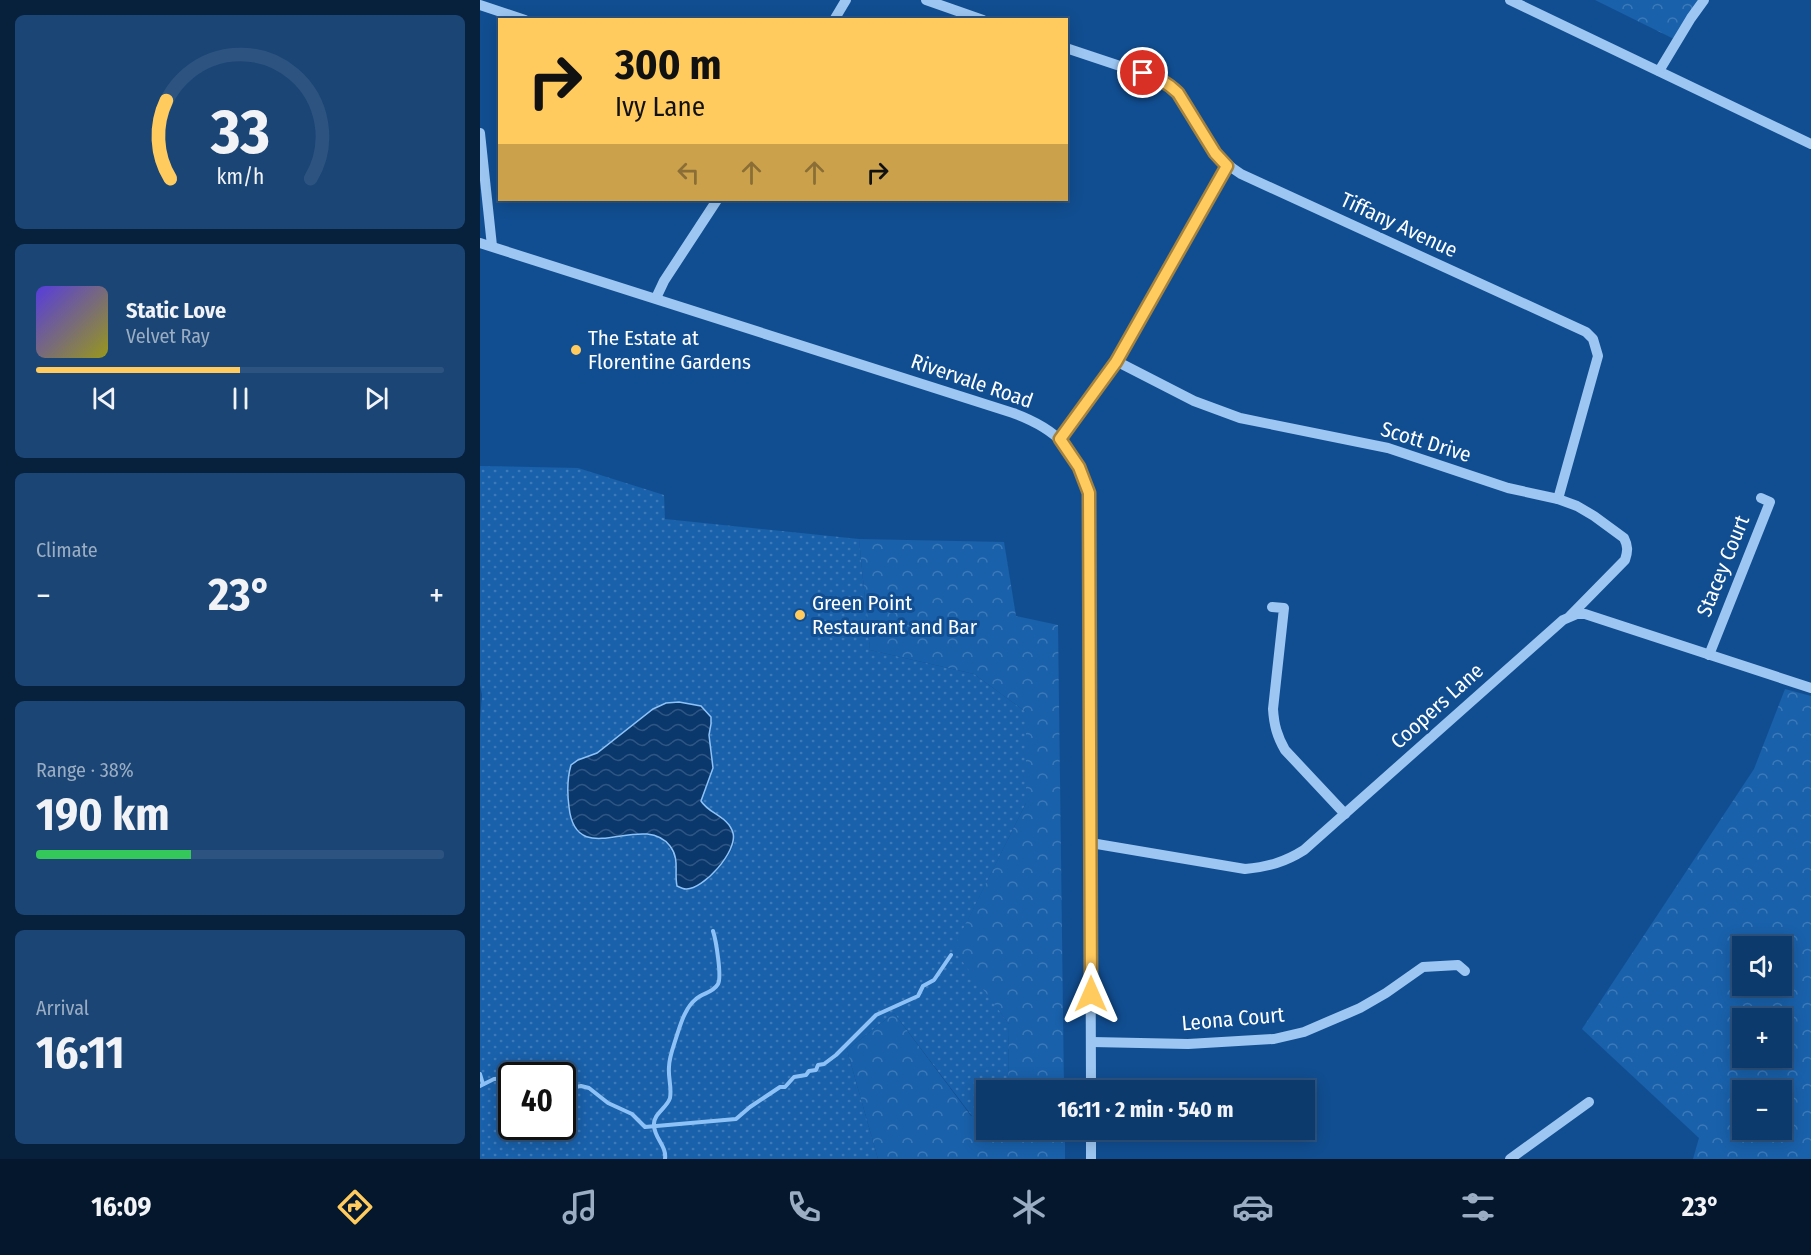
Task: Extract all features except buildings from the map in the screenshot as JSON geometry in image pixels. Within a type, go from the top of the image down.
[{"type":"street","points":[[835,18],[846,0]]},
{"type":"street","points":[[926,0],[977,18]]},
{"type":"street","points":[[1510,0],[1811,144]]},
{"type":"street","points":[[1659,71],[1704,0]]},
{"type":"street","points":[[480,5],[519,18]]},
{"type":"street","name":"Tiffany Avenue","points":[[1068,49],[1162,80],[1171,86],[1178,93],[1215,153],[1227,166],[1241,174],[1586,332],[1593,339],[1598,356],[1558,499]]},
{"type":"street","points":[[480,133],[492,246]]},
{"type":"street","points":[[1060,439],[1116,362],[1227,166]]},
{"type":"street","points":[[656,298],[664,281],[716,201]]},
{"type":"street","name":"Rivervale Road","points":[[480,243],[1013,413],[1028,419],[1060,439],[1079,467],[1089,493],[1091,1080]]},
{"type":"street","name":"Scott Drive","points":[[1116,362],[1194,401],[1240,418],[1388,448],[1508,488],[1558,499],[1577,506],[1624,538],[1628,553],[1625,560],[1570,616]]},
{"type":"street","name":"Stacey Court","points":[[1709,655],[1770,502],[1761,498]]},
{"type":"street","points":[[1272,607],[1284,608],[1273,709],[1278,738],[1285,750],[1345,814]]},
{"type":"street","points":[[1570,616],[1585,614],[1811,688]]},
{"type":"street","name":"Coopers Lane","points":[[1091,843],[1230,867],[1262,867],[1277,864],[1304,850],[1570,616]]},
{"type":"street","name":"Leona Court","points":[[1092,1042],[1188,1044],[1274,1039],[1313,1028],[1360,1008],[1423,967],[1458,965],[1466,971]]},
{"type":"street","points":[[1510,1159],[1589,1102]]},
{"type":"street","points":[[1091,1140],[1091,1159]]},
{"type":"green space","points":[[1595,0],[1706,0],[1678,41]]},
{"type":"green space","points":[[480,466],[578,468],[664,495],[665,519],[859,539],[870,650],[974,674],[1026,712],[1026,803],[954,948],[1009,1024],[1008,1080],[976,1080],[976,1116],[972,1116],[894,1013],[847,1050],[878,1159],[480,1159],[480,721],[482,695],[480,685]],"holes":[[[679,702],[701,706],[711,724],[709,735],[713,768],[701,801],[726,821],[731,829],[734,843],[723,864],[710,876],[702,879],[677,879],[673,854],[663,840],[656,836],[636,833],[604,839],[594,838],[580,831],[571,816],[569,777],[572,768],[579,760],[606,747],[656,709]]]},
{"type":"green space","points":[[859,539],[1004,542],[1016,616],[1058,625],[1064,1080],[1008,1080],[1009,1024],[953,949],[1026,803],[1026,712],[974,674],[870,650]]},
{"type":"green space","points":[[1785,689],[1811,696],[1811,1159],[1693,1159],[1699,1138],[1582,1029],[1754,769]]},
{"type":"green space","points":[[894,1013],[971,1116],[976,1116],[976,1140],[1065,1140],[1065,1159],[878,1159],[847,1050]]},
{"type":"water","points":[[679,702],[701,706],[711,717],[709,735],[713,768],[701,801],[731,827],[733,833],[730,849],[718,868],[701,883],[686,889],[677,886],[676,861],[673,851],[658,837],[643,834],[597,838],[584,835],[574,826],[568,791],[571,765],[597,753],[653,709],[666,703]]},
{"type":"waterway","points":[[665,1159],[654,1121],[670,1098],[670,1059],[684,1016],[696,999],[718,984],[719,967],[713,931]]},
{"type":"waterway","points":[[576,1087],[589,1088],[608,1103],[632,1114],[645,1127],[736,1119],[780,1087],[785,1087],[794,1077],[816,1070],[818,1065],[824,1064],[836,1055],[876,1015],[918,996],[923,986],[934,980],[951,955]]},
{"type":"waterway","points":[[480,1074],[483,1084]]},
{"type":"waterway","points":[[480,1086],[498,1079]]},
{"type":"place","name":"The Estate at Florentine Gardens","points":[[576,350]]},
{"type":"place","name":"Green Point Restaurant and Bar","points":[[800,615]]},
{"type":"route","points":[[1091,994],[1089,493],[1079,467],[1060,439],[1116,362],[1227,166],[1215,153],[1178,93],[1162,80],[1143,73]]}]
